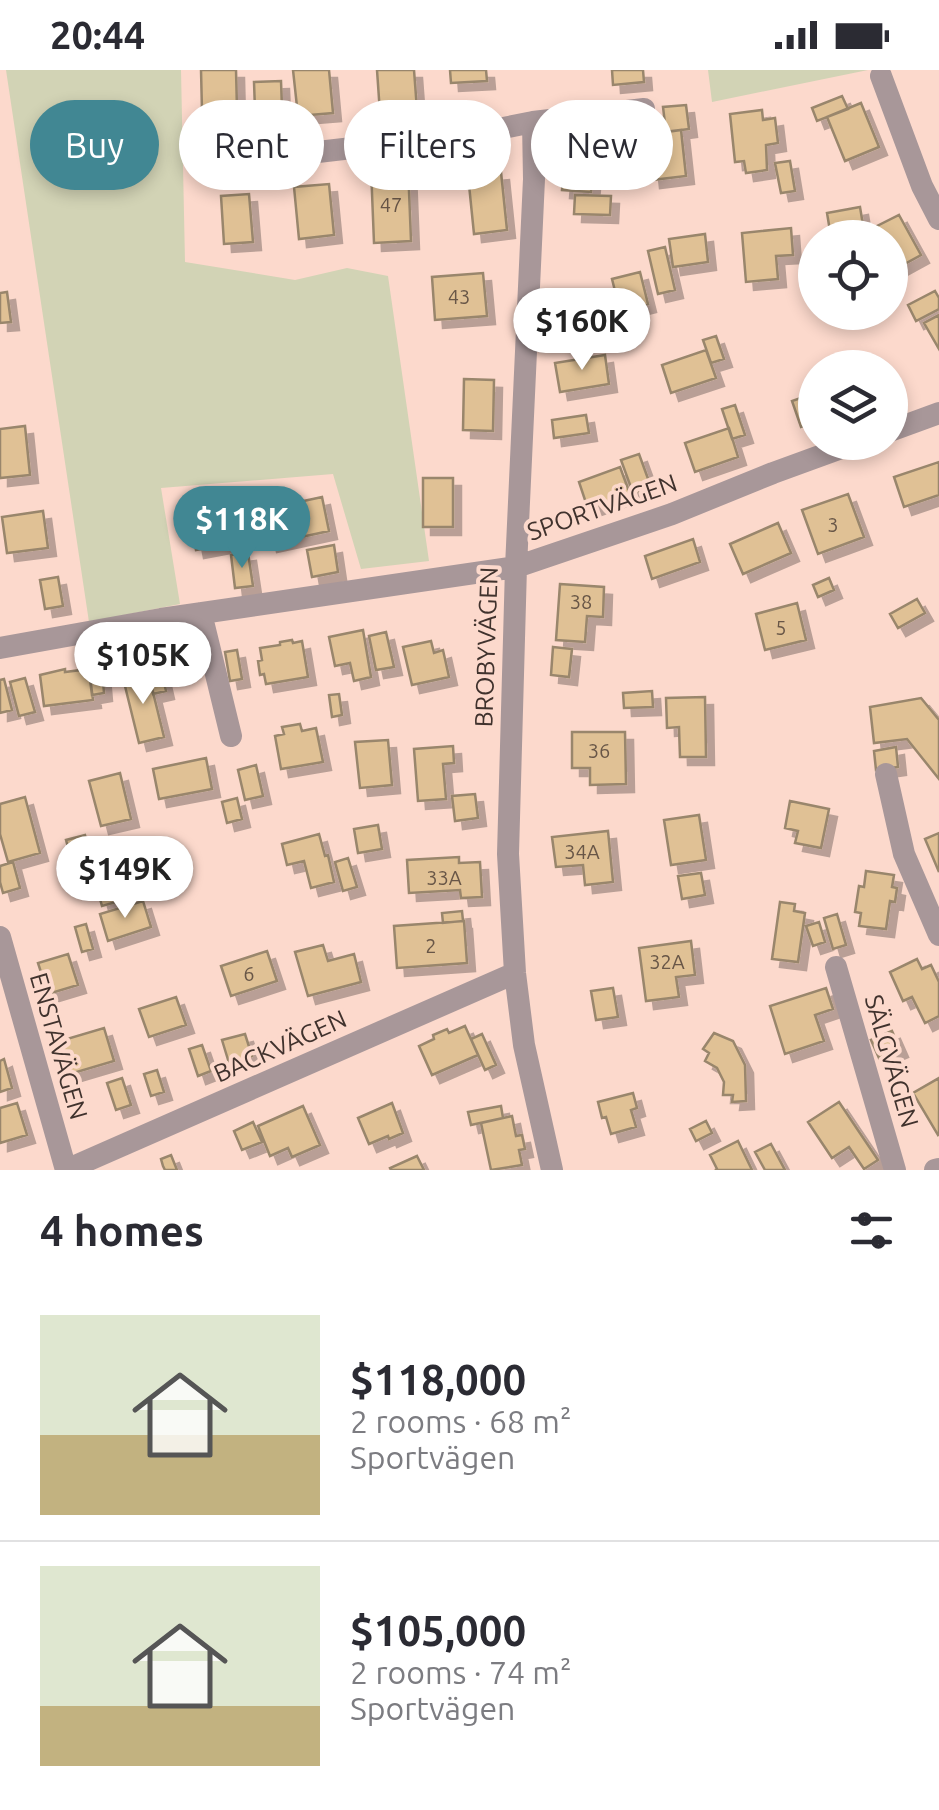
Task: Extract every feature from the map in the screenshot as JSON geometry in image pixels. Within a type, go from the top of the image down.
[{"type":"street","points":[[880,76],[922,186],[939,219]]},
{"type":"street","points":[[324,151],[473,134],[531,122]]},
{"type":"street","name":"BROBYVÄGEN","points":[[533,190],[508,854],[515,973],[524,1044],[552,1170]]},
{"type":"street","points":[[908,425],[939,414]]},
{"type":"street","name":"SPORTVÄGEN","points":[[0,648],[201,613],[516,567],[672,514],[809,460]]},
{"type":"street","points":[[201,613],[231,736]]},
{"type":"street","points":[[886,774],[904,854],[939,935]]},
{"type":"street","name":"ENSTAVÄGEN","points":[[0,937],[66,1170]]},
{"type":"street","name":"SÄLGVÄGEN","points":[[836,967],[894,1170]]},
{"type":"street","name":"BACKVÄGEN","points":[[66,1170],[515,973]]},
{"type":"green space","points":[[6,70],[181,70],[179,190],[184,190],[185,262],[295,280],[347,268],[388,276],[429,561],[361,569],[333,474],[161,488],[180,604],[89,622]]},
{"type":"green space","points":[[708,70],[868,70],[712,102]]},
{"type":"building","points":[[201,70],[236,70],[237,100],[202,100]]},
{"type":"building","points":[[293,70],[329,70],[333,113],[324,114],[324,100],[296,100]]},
{"type":"building","points":[[377,70],[414,70],[416,100],[379,100]]},
{"type":"building","points":[[450,70],[486,70],[487,81],[451,83]]},
{"type":"building","points":[[612,70],[643,70],[644,82],[613,85]]},
{"type":"building","points":[[281,81],[282,100],[255,100],[254,82]]},
{"type":"building","points":[[842,96],[848,109],[817,121],[812,108]]},
{"type":"building","points":[[861,103],[879,147],[845,161],[827,117]]},
{"type":"building","points":[[686,105],[689,129],[673,131],[673,106]]},
{"type":"building","points":[[762,110],[763,120],[775,118],[778,143],[766,145],[767,170],[746,173],[744,161],[735,162],[730,114]]},
{"type":"building","points":[[681,130],[686,176],[673,178],[673,131]]},
{"type":"building","points":[[790,161],[795,191],[781,193],[775,163]]},
{"type":"building","points":[[324,184],[329,184],[334,235],[299,239],[294,190],[324,190]]},
{"type":"building","points":[[372,190],[409,190],[411,241],[374,243]]},
{"type":"building","points":[[470,190],[503,190],[507,230],[474,234]]},
{"type":"building","points":[[249,194],[253,242],[224,244],[221,196]]},
{"type":"building","points":[[575,195],[611,196],[610,215],[574,214]]},
{"type":"building","points":[[860,207],[862,220],[828,220],[827,213]]},
{"type":"building","points":[[791,228],[793,255],[776,256],[778,279],[746,282],[742,233]]},
{"type":"building","points":[[908,231],[921,255],[908,262]]},
{"type":"building","points":[[705,234],[708,262],[673,267],[669,239]]},
{"type":"building","points":[[665,247],[675,290],[658,294],[648,251]]},
{"type":"building","points":[[640,272],[648,304],[620,311],[612,279]]},
{"type":"building","points":[[483,273],[487,316],[435,320],[432,277]]},
{"type":"building","points":[[935,291],[939,298],[939,309],[916,321],[908,305]]},
{"type":"building","points":[[7,292],[11,322],[0,323],[0,293]]},
{"type":"building","points":[[939,315],[939,349],[924,323]]},
{"type":"building","points":[[716,336],[724,359],[711,363],[703,340]]},
{"type":"building","points":[[706,350],[716,378],[671,393],[662,365]]},
{"type":"building","points":[[605,355],[609,384],[560,392],[555,363]]},
{"type":"building","points":[[464,379],[494,380],[493,431],[463,430]]},
{"type":"building","points":[[735,405],[745,435],[732,439],[722,409]]},
{"type":"building","points":[[586,415],[589,433],[554,438],[552,420]]},
{"type":"building","points":[[25,426],[30,475],[0,478],[0,429]]},
{"type":"building","points":[[729,428],[738,457],[695,472],[685,443]]},
{"type":"building","points":[[639,454],[651,487],[633,493],[621,460]]},
{"type":"building","points":[[939,462],[939,495],[904,507],[894,477]]},
{"type":"building","points":[[620,467],[630,494],[588,509],[579,482]]},
{"type":"building","points":[[423,478],[453,478],[453,527],[423,527]]},
{"type":"building","points":[[848,494],[864,537],[818,554],[802,510]]},
{"type":"building","points":[[322,497],[329,531],[269,544],[262,510]]},
{"type":"building","points":[[237,504],[244,541],[196,550],[189,513]]},
{"type":"building","points":[[43,511],[48,548],[7,553],[2,517]]},
{"type":"building","points":[[778,523],[791,553],[743,574],[730,544]]},
{"type":"building","points":[[693,539],[700,562],[652,579],[645,556]]},
{"type":"building","points":[[334,545],[338,572],[312,577],[307,550]]},
{"type":"building","points":[[248,553],[253,586],[235,588],[231,555]]},
{"type":"building","points":[[58,577],[63,606],[45,609],[40,580]]},
{"type":"building","points":[[829,578],[834,590],[818,597],[813,585]]},
{"type":"building","points":[[560,584],[604,587],[603,617],[587,616],[585,642],[556,640]]},
{"type":"building","points":[[917,599],[925,613],[898,628],[890,614]]},
{"type":"building","points":[[797,603],[806,640],[765,650],[756,614]]},
{"type":"building","points":[[363,630],[371,677],[354,681],[350,663],[335,666],[329,637]]},
{"type":"building","points":[[386,632],[394,667],[376,670],[369,636]]},
{"type":"building","points":[[302,641],[308,677],[266,684],[264,674],[260,675],[260,648]]},
{"type":"building","points":[[431,641],[434,653],[443,650],[449,677],[412,685],[403,647]]},
{"type":"building","points":[[553,647],[572,649],[569,677],[551,675]]},
{"type":"building","points":[[237,650],[242,679],[230,681],[225,652]]},
{"type":"building","points":[[159,661],[166,691],[153,694],[148,672],[144,673],[142,665]]},
{"type":"building","points":[[89,669],[93,700],[44,706],[40,675]]},
{"type":"building","points":[[102,670],[104,693],[92,695],[89,672]]},
{"type":"building","points":[[148,672],[164,737],[139,743],[123,678]]},
{"type":"building","points":[[25,678],[35,712],[19,716],[10,682]]},
{"type":"building","points":[[4,679],[12,710],[0,713],[0,680]]},
{"type":"building","points":[[652,691],[653,707],[624,708],[623,693]]},
{"type":"building","points":[[339,694],[342,715],[332,717],[329,695]]},
{"type":"building","points":[[705,697],[706,757],[680,757],[679,727],[667,728],[666,698]]},
{"type":"building","points":[[921,698],[939,720],[939,779],[907,739],[874,743],[870,707]]},
{"type":"building","points":[[300,724],[302,731],[316,728],[323,762],[281,769],[275,736],[284,734],[282,727]]},
{"type":"building","points":[[572,732],[625,732],[626,784],[590,785],[590,768],[572,768]]},
{"type":"building","points":[[388,740],[392,785],[360,788],[355,742]]},
{"type":"building","points":[[453,746],[454,763],[443,764],[446,799],[418,801],[414,749]]},
{"type":"building","points":[[896,747],[898,767],[876,770],[874,751]]},
{"type":"building","points":[[206,758],[212,789],[159,799],[153,769]]},
{"type":"building","points":[[256,765],[263,796],[245,800],[238,770]]},
{"type":"building","points":[[120,773],[131,819],[101,826],[89,781]]},
{"type":"building","points":[[475,794],[478,818],[455,821],[452,796]]},
{"type":"building","points":[[25,797],[40,853],[8,862],[0,834],[0,804]]},
{"type":"building","points":[[237,798],[242,819],[227,823],[222,802]]},
{"type":"building","points":[[790,801],[829,809],[821,848],[795,843],[798,831],[785,828]]},
{"type":"building","points":[[699,815],[706,860],[671,865],[664,820]]},
{"type":"building","points":[[378,825],[382,849],[358,853],[354,829]]},
{"type":"building","points":[[608,831],[613,882],[585,885],[583,865],[556,867],[552,837]]},
{"type":"building","points":[[939,833],[939,872],[925,839]]},
{"type":"building","points":[[319,834],[334,882],[311,888],[304,861],[287,865],[282,844]]},
{"type":"building","points":[[85,835],[94,869],[75,873],[66,840]]},
{"type":"building","points":[[459,857],[459,863],[480,862],[482,897],[461,898],[460,890],[409,893],[407,860]]},
{"type":"building","points":[[348,858],[357,887],[343,891],[335,862]]},
{"type":"building","points":[[13,862],[20,888],[3,893],[0,866]]},
{"type":"building","points":[[866,871],[894,875],[895,902],[890,901],[886,929],[859,926],[861,913],[855,912]]},
{"type":"building","points":[[701,873],[705,895],[682,899],[678,876]]},
{"type":"building","points":[[123,886],[127,899],[102,906],[98,892]]},
{"type":"building","points":[[143,901],[151,927],[108,941],[100,914]]},
{"type":"building","points":[[780,902],[795,904],[794,911],[805,913],[798,962],[772,959]]},
{"type":"building","points":[[462,911],[463,921],[443,923],[442,913]]},
{"type":"building","points":[[837,914],[846,945],[833,949],[824,918]]},
{"type":"building","points":[[464,921],[467,963],[397,968],[394,926]]},
{"type":"building","points":[[819,922],[825,942],[813,946],[806,926]]},
{"type":"building","points":[[86,924],[93,949],[82,952],[75,927]]},
{"type":"building","points":[[691,941],[695,975],[676,977],[679,997],[646,1001],[639,948]]},
{"type":"building","points":[[323,945],[328,961],[354,954],[361,982],[308,996],[295,952]]},
{"type":"building","points":[[267,951],[277,981],[231,996],[221,966]]},
{"type":"building","points":[[68,954],[78,985],[48,994],[38,963]]},
{"type":"building","points":[[917,959],[922,969],[931,965],[939,982],[939,1016],[925,1023],[912,997],[903,1001],[890,972]]},
{"type":"building","points":[[613,988],[618,1017],[596,1020],[591,991]]},
{"type":"building","points":[[826,988],[833,1009],[815,1015],[824,1041],[785,1054],[770,1006]]},
{"type":"building","points":[[176,997],[186,1025],[149,1037],[139,1009]]},
{"type":"building","points":[[465,1026],[478,1055],[432,1075],[419,1046],[434,1039],[433,1035]]},
{"type":"building","points":[[104,1028],[114,1061],[70,1074],[60,1041]]},
{"type":"building","points":[[892,1031],[900,1049],[879,1058],[871,1040]]},
{"type":"building","points":[[714,1033],[733,1041],[745,1065],[746,1101],[732,1102],[733,1095],[723,1095],[724,1082],[717,1068],[705,1061],[709,1053],[703,1049]]},
{"type":"building","points":[[245,1034],[252,1056],[229,1063],[222,1040]]},
{"type":"building","points":[[482,1034],[496,1065],[485,1070],[471,1039]]},
{"type":"building","points":[[202,1045],[211,1071],[198,1076],[189,1049]]},
{"type":"building","points":[[4,1059],[12,1088],[0,1092],[0,1061]]},
{"type":"building","points":[[157,1070],[164,1092],[151,1096],[144,1074]]},
{"type":"building","points":[[122,1078],[131,1105],[116,1110],[107,1083]]},
{"type":"building","points":[[939,1078],[939,1134],[938,1135],[913,1093]]},
{"type":"building","points":[[633,1093],[637,1108],[631,1110],[636,1127],[611,1134],[598,1102]]},
{"type":"building","points":[[839,1102],[878,1160],[864,1169],[849,1147],[832,1158],[808,1122]]},
{"type":"building","points":[[17,1103],[27,1135],[0,1143],[0,1108]]},
{"type":"building","points":[[392,1103],[403,1133],[369,1144],[358,1118]]},
{"type":"building","points":[[303,1106],[320,1145],[292,1157],[288,1148],[270,1156],[258,1126]]},
{"type":"building","points":[[501,1106],[503,1118],[471,1125],[468,1112]]},
{"type":"building","points":[[512,1116],[516,1136],[522,1135],[525,1149],[519,1150],[522,1165],[491,1170],[481,1123]]},
{"type":"building","points":[[706,1121],[712,1133],[696,1141],[690,1129]]},
{"type":"building","points":[[253,1122],[262,1142],[242,1150],[234,1131]]},
{"type":"building","points":[[738,1141],[752,1170],[715,1170],[710,1155]]},
{"type":"building","points":[[771,1144],[785,1170],[765,1170],[755,1152]]},
{"type":"building","points":[[171,1155],[177,1170],[165,1170],[161,1159]]},
{"type":"building","points":[[417,1156],[424,1170],[390,1168]]}]
